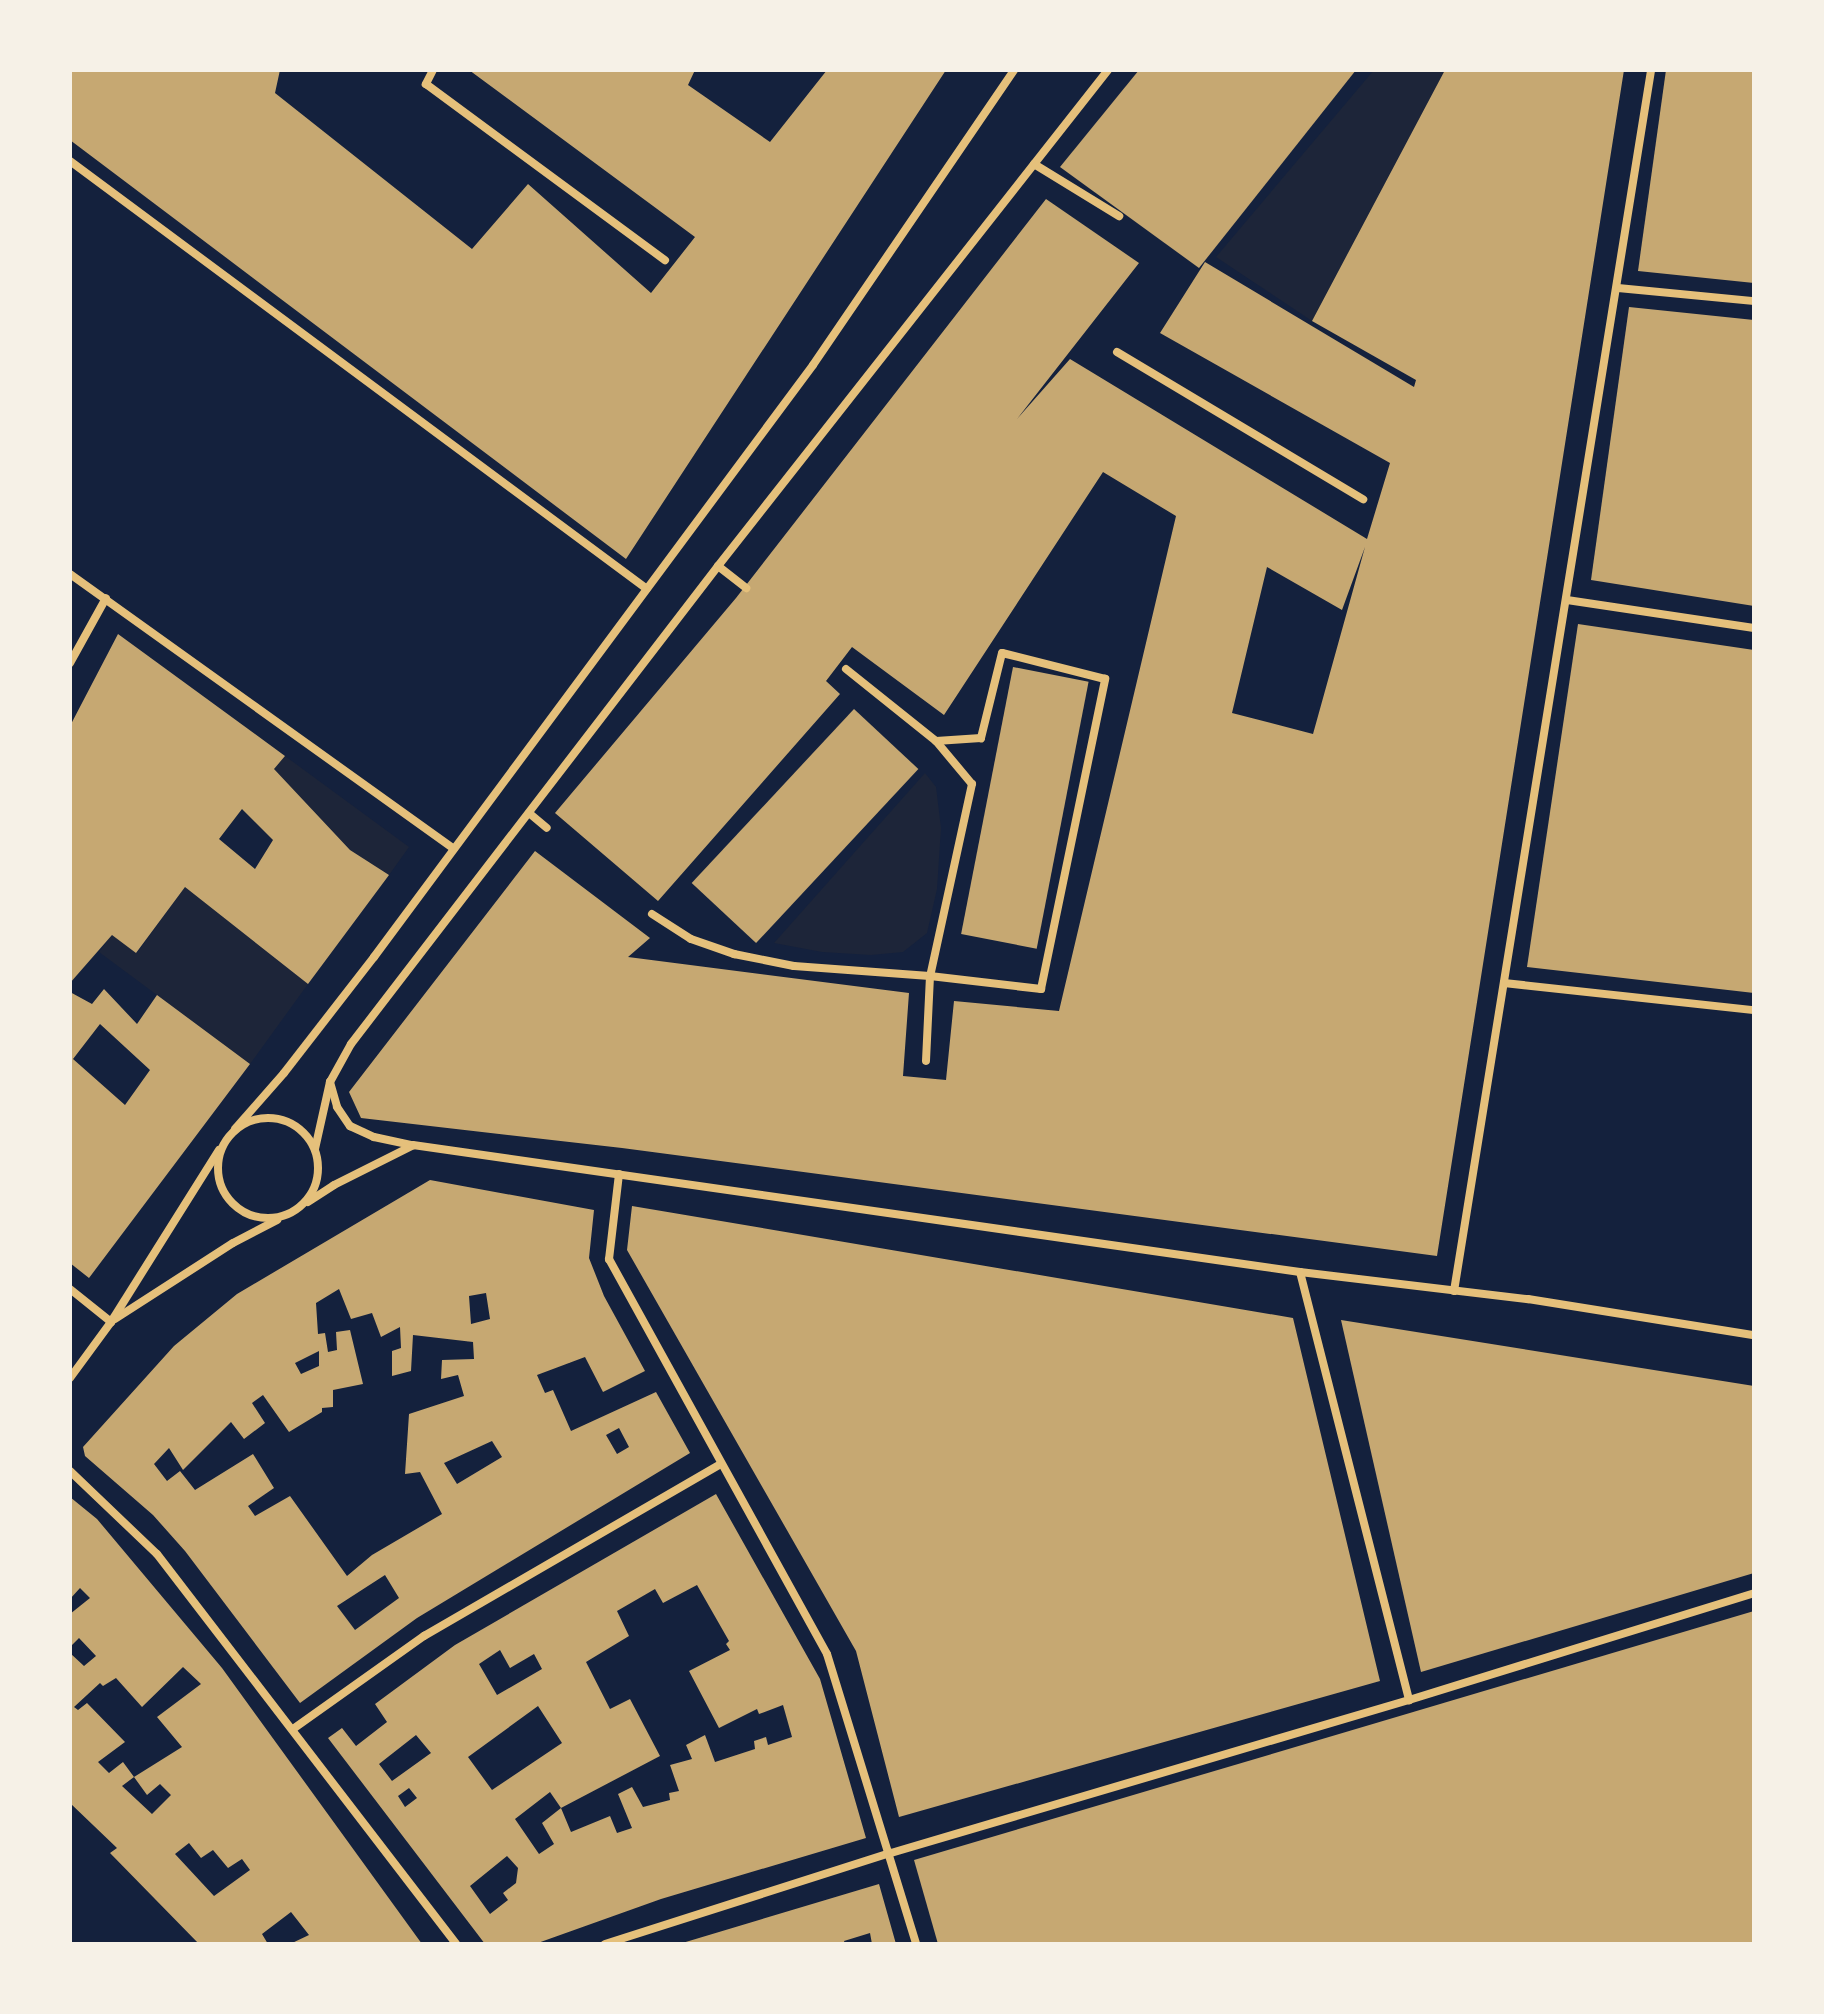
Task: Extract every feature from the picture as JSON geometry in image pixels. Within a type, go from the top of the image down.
[{"type":"street","points":[[433,70],[426,84],[665,260]]},
{"type":"street","points":[[70,1378],[111,1322],[226,1140],[284,1073],[454,849],[813,365],[1014,70]]},
{"type":"street","points":[[315,1149],[330,1082],[351,1044],[718,566],[1108,70]]},
{"type":"street","points":[[1454,1291],[1651,70]]},
{"type":"street","points":[[70,161],[647,589]]},
{"type":"street","points":[[1034,164],[1119,216]]},
{"type":"street","points":[[1618,288],[1754,301]]},
{"type":"street","points":[[1117,352],[1363,499]]},
{"type":"street","points":[[718,566],[746,588]]},
{"type":"street","points":[[70,574],[454,849]]},
{"type":"street","points":[[70,663],[106,598]]},
{"type":"street","points":[[1567,600],[1754,628]]},
{"type":"street","points":[[652,914],[691,939],[734,954],[794,966],[930,976],[1041,989],[1105,679],[1002,653],[981,738],[936,741]]},
{"type":"street","points":[[846,669],[936,741],[972,784],[930,976],[926,1061]]},
{"type":"street","points":[[529,813],[547,828]]},
{"type":"street","points":[[1504,983],[1754,1010]]},
{"type":"street","points":[[330,1082],[337,1107],[350,1126],[374,1137],[413,1145],[1754,1335]]},
{"type":"street","points":[[235,1129],[251,1120],[280,1119],[306,1134],[319,1164],[317,1181],[299,1208]]},
{"type":"street","points":[[226,1140],[217,1170],[226,1197],[251,1216],[281,1217]]},
{"type":"street","points":[[111,1322],[233,1243],[299,1208],[334,1185],[413,1145]]},
{"type":"street","points":[[619,1174],[609,1259],[827,1654],[891,1853],[916,1944]]},
{"type":"street","points":[[1300,1272],[1409,1700]]},
{"type":"street","points":[[70,1289],[111,1322]]},
{"type":"street","points":[[293,1729],[424,1636],[721,1464]]},
{"type":"street","points":[[70,1471],[157,1554],[456,1944]]},
{"type":"street","points":[[605,1944],[891,1853],[1409,1700],[1754,1593]]},
{"type":"shaded area","points":[[1374,70],[1445,70],[1312,321],[1216,257]]},
{"type":"shaded area","points":[[285,756],[409,847],[389,875],[350,850],[274,769]]},
{"type":"shaded area","points":[[925,773],[936,787],[941,828],[937,889],[927,933],[903,952],[871,955],[822,952],[774,943]]},
{"type":"shaded area","points":[[185,887],[308,984],[250,1064],[99,952],[112,935],[137,953]]},
{"type":"building","points":[[70,70],[280,70],[275,93],[472,249],[528,184],[651,293],[695,237],[469,70],[695,70],[688,85],[770,142],[827,70],[946,70],[626,559],[70,140]]},
{"type":"building","points":[[1139,70],[1356,70],[1199,268],[1060,167]]},
{"type":"building","points":[[1445,70],[1624,70],[1437,1256],[622,1148],[361,1118],[349,1092],[535,851],[650,938],[628,957],[909,993],[903,1076],[946,1080],[954,1001],[1059,1011],[1176,516],[1103,472],[944,715],[852,647],[826,681],[840,694],[658,901],[555,813],[736,598],[1046,199],[1139,263],[1017,419],[1070,359],[1367,539],[1390,463],[1160,333],[1205,262],[1414,387],[1416,380],[1312,321]],"holes":[[[1365,547],[1313,734],[1232,713],[1267,567],[1342,610]]]},
{"type":"building","points":[[1666,70],[1754,70],[1754,283],[1638,271]]},
{"type":"building","points":[[1629,307],[1754,320],[1754,606],[1591,580]]},
{"type":"building","points":[[1578,624],[1754,650],[1754,993],[1527,967]]},
{"type":"building","points":[[118,634],[285,756],[274,769],[350,850],[389,875],[308,984],[185,887],[136,953],[112,935],[70,983],[70,726]],"holes":[[[242,809],[273,840],[255,869],[219,839]]]},
{"type":"building","points":[[1013,667],[1089,682],[1037,949],[961,934]]},
{"type":"building","points":[[854,709],[918,769],[756,943],[692,883]]},
{"type":"building","points":[[104,989],[137,1024],[157,995],[250,1064],[89,1278],[70,1263],[70,992],[92,1004]],"holes":[[[100,1024],[150,1070],[125,1105],[73,1059]]]},
{"type":"building","points":[[430,1180],[594,1210],[589,1258],[604,1296],[645,1371],[603,1392],[585,1357],[537,1375],[545,1393],[553,1390],[571,1431],[656,1392],[690,1453],[417,1618],[300,1703],[185,1551],[153,1515],[85,1456],[83,1447],[174,1346],[237,1294]],"holes":[[[339,1289],[351,1319],[372,1313],[381,1337],[400,1327],[401,1348],[392,1351],[392,1376],[411,1371],[413,1335],[473,1342],[474,1359],[442,1360],[441,1379],[458,1375],[464,1396],[409,1414],[405,1474],[420,1472],[442,1514],[372,1555],[347,1576],[290,1496],[255,1516],[248,1506],[274,1488],[253,1454],[195,1490],[180,1471],[167,1481],[154,1464],[169,1448],[183,1470],[231,1422],[244,1439],[265,1423],[252,1403],[263,1395],[289,1432],[322,1412],[322,1408],[333,1407],[333,1390],[363,1384],[350,1330],[336,1332],[337,1350],[328,1352],[325,1333],[318,1334],[316,1303]],[[486,1293],[490,1319],[471,1324],[469,1296]],[[319,1351],[319,1366],[301,1374],[295,1363]],[[619,1428],[629,1447],[617,1454],[606,1435]],[[492,1441],[502,1457],[457,1484],[444,1463]],[[385,1575],[399,1598],[355,1630],[337,1606]]]},
{"type":"building","points":[[632,1206],[1293,1318],[1380,1681],[899,1817],[856,1651],[627,1250]]},
{"type":"building","points":[[1341,1320],[1754,1386],[1754,1573],[1421,1672]]},
{"type":"building","points":[[716,1494],[820,1679],[866,1838],[661,1899],[535,1944],[485,1944],[328,1738],[342,1728],[356,1746],[387,1722],[375,1704],[455,1645]],"holes":[[[697,1585],[729,1641],[726,1644],[730,1650],[689,1671],[719,1728],[757,1709],[759,1714],[783,1705],[792,1737],[768,1745],[766,1737],[754,1741],[755,1749],[715,1762],[705,1735],[686,1745],[692,1759],[670,1765],[679,1791],[669,1793],[670,1800],[643,1807],[632,1787],[618,1794],[632,1828],[617,1833],[610,1816],[571,1832],[561,1808],[660,1756],[630,1699],[610,1709],[586,1662],[629,1636],[617,1611],[655,1589],[663,1603]],[[500,1650],[510,1668],[534,1654],[542,1669],[497,1695],[479,1664]],[[538,1706],[562,1743],[492,1790],[468,1757]],[[416,1735],[431,1753],[392,1781],[379,1764]],[[409,1788],[417,1798],[405,1807],[398,1796]],[[550,1792],[561,1808],[542,1823],[554,1844],[539,1854],[515,1819]],[[507,1856],[518,1868],[516,1883],[503,1893],[508,1900],[490,1914],[470,1886]]]},
{"type":"building","points":[[70,1497],[97,1519],[222,1668],[422,1944],[290,1944],[309,1935],[291,1912],[262,1934],[268,1944],[199,1944],[110,1853],[117,1848],[70,1803],[70,1653],[84,1666],[96,1656],[79,1638],[70,1647],[70,1614],[90,1598],[80,1588],[70,1599]],"holes":[[[183,1667],[201,1684],[157,1717],[182,1747],[134,1777],[123,1762],[109,1773],[98,1762],[125,1742],[87,1703],[78,1710],[74,1707],[100,1683],[103,1686],[116,1678],[142,1707]],[[134,1777],[147,1795],[160,1784],[171,1795],[152,1814],[122,1786]],[[189,1843],[201,1858],[213,1850],[228,1868],[242,1859],[250,1870],[214,1896],[175,1854]]]},
{"type":"building","points":[[1754,1611],[1754,1944],[938,1944],[914,1860]]},
{"type":"building","points":[[879,1884],[896,1944],[872,1944],[870,1933],[844,1941],[845,1944],[679,1944]]}]
